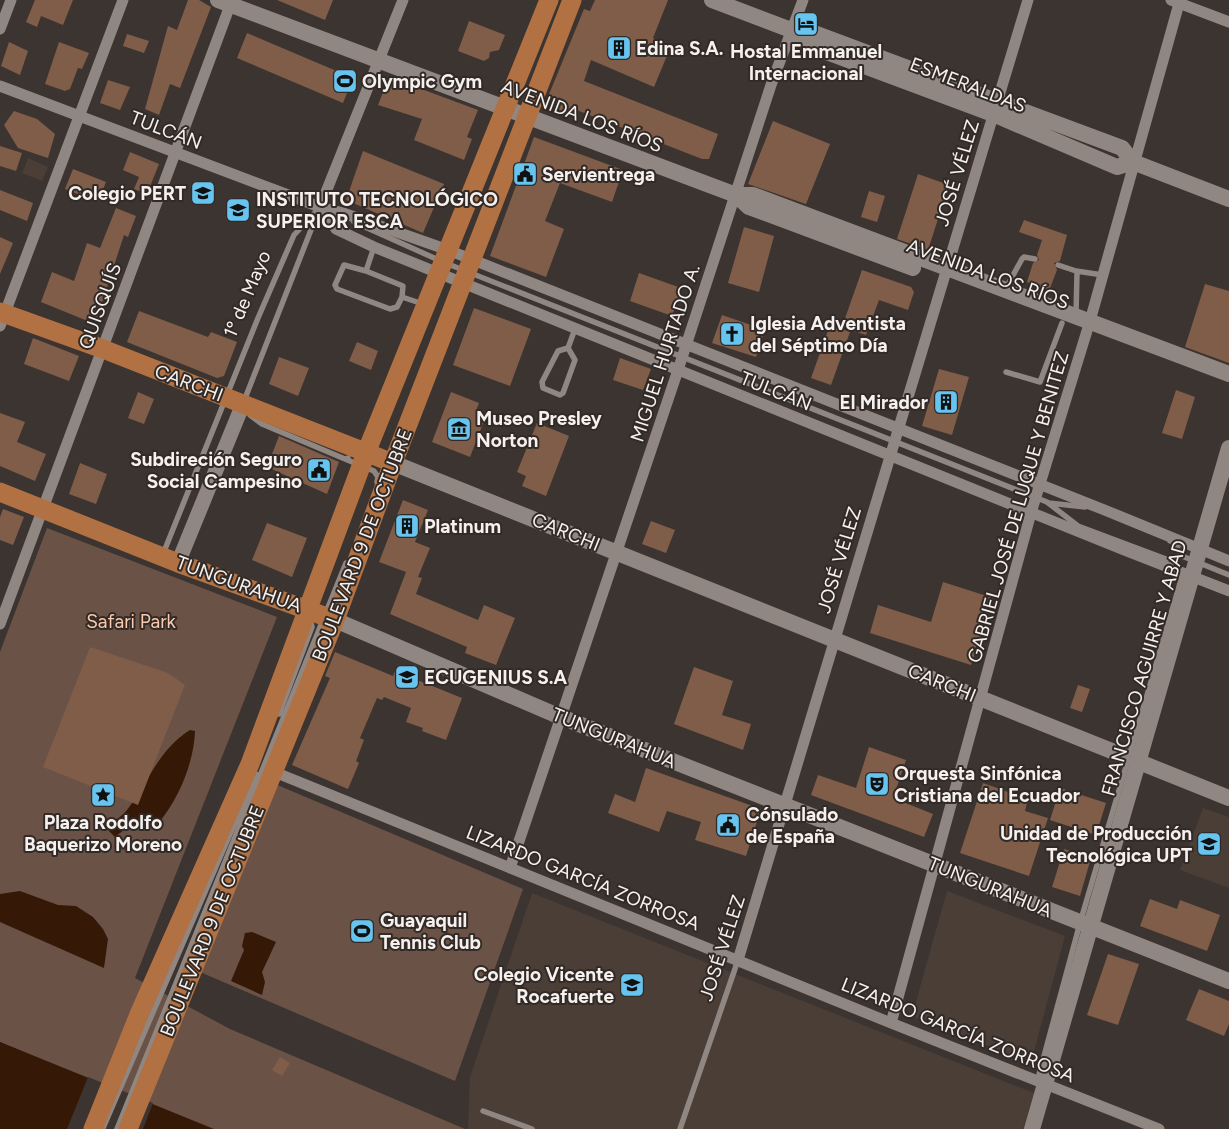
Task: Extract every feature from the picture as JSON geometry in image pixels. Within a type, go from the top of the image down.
[{"type":"main road","name":"BOULEVARD 9 DE OCTUBRE","points":[[141,1084],[272,771],[323,615],[358,459],[426,305],[549,0]]},
{"type":"main road","name":"BOULEVARD 9 DE OCTUBRE","points":[[93,1129],[117,1082],[140,1012],[250,764],[323,615],[393,463],[572,0]]},
{"type":"main road","name":"ESMERALDAS","points":[[712,0],[791,30],[814,33],[995,107],[1122,148],[1134,162],[1229,199]]},
{"type":"main road","name":"AVENIDA LOS RÍOS","points":[[227,2],[735,195],[753,195],[944,273],[1078,323],[1229,374]]},
{"type":"main road","name":"AVENIDA LOS RÍOS","points":[[944,273],[1004,290],[1229,386]]},
{"type":"main road","name":"CARCHI","points":[[2,317],[103,349],[235,400],[358,459],[393,463],[1229,798]]},
{"type":"main road","name":"FRANCISCO AGUIRRE Y ABAD","points":[[1032,1129],[1041,1087],[1085,925],[1190,563],[1229,448]]},
{"type":"main road","name":"TUNGURAHUA","points":[[0,492],[170,559],[323,615],[561,717],[1229,982]]},
{"type":"main road","points":[[128,1129],[141,1084]]},
{"type":"street","points":[[0,29],[11,0]]},
{"type":"street","points":[[2,317],[124,0]]},
{"type":"street","name":"1º de Mayo","points":[[320,207],[403,0]]},
{"type":"street","name":"MIGUEL HURTADO A.","points":[[510,868],[678,370],[685,343],[802,0]]},
{"type":"street","name":"JOSÉ VÉLEZ","points":[[738,960],[896,428],[1028,0]]},
{"type":"street","points":[[1177,1],[1229,22]]},
{"type":"street","name":"GABRIEL JOSÉ DE LUQUE Y BENITEZ","points":[[891,1023],[1031,513],[1042,500],[1040,486],[1078,323],[1103,275],[1177,1]]},
{"type":"street","name":"QUISQUÍS","points":[[0,624],[175,152],[227,2]]},
{"type":"street","name":"TULCÁN","points":[[0,86],[320,207],[343,212],[443,262],[685,343],[1040,486],[1190,563],[1229,590]]},
{"type":"street","name":"TULCÁN","points":[[320,207],[336,229],[374,248],[443,262],[467,271],[575,329],[1031,513],[1190,563],[1229,561]]},
{"type":"street","name":"1º de Mayo","points":[[170,559],[235,400]]},
{"type":"street","name":"LIZARDO GARCÍA ZORROSA","points":[[272,771],[738,960],[1041,1087],[1159,1129]]},
{"type":"lane","points":[[235,400],[320,207]]},
{"type":"lane","name":"1º de Mayo","points":[[235,400],[294,235],[320,207]]},
{"type":"lane","points":[[366,271],[374,248]]},
{"type":"lane","points":[[1004,290],[1024,257],[1035,259]]},
{"type":"lane","points":[[344,265],[366,271],[403,286],[402,297],[397,307],[390,309],[335,287],[344,265]]},
{"type":"lane","points":[[1058,265],[1076,271],[1103,275]]},
{"type":"lane","points":[[467,271],[1042,500],[1084,506],[1173,542],[1190,563]]},
{"type":"lane","points":[[1006,372],[1040,382],[1078,323],[1076,271]]},
{"type":"lane","points":[[402,297],[426,305]]},
{"type":"lane","points":[[568,348],[575,329]]},
{"type":"lane","points":[[568,348],[575,360],[563,392],[560,395],[543,388],[542,382],[558,351],[568,348]]},
{"type":"lane","name":"BOULEVARD 9 DE OCTUBRE","points":[[358,459],[377,474],[378,481],[374,490]]},
{"type":"lane","points":[[1042,500],[1078,526],[1166,559],[1190,563],[1229,575]]},
{"type":"lane","name":"BOULEVARD 9 DE OCTUBRE","points":[[141,1084],[323,615],[350,553]]},
{"type":"lane","name":"JOSÉ VÉLEZ","points":[[680,1129],[738,960]]},
{"type":"lane","points":[[103,1129],[117,1082]]},
{"type":"lane","points":[[117,1129],[141,1084]]},
{"type":"lane","points":[[483,1111],[532,1129]]},
{"type":"shaded area","points":[[28,158],[48,167],[42,181],[22,173]]},
{"type":"shaded area","points":[[190,730],[195,731],[192,755],[179,791],[167,812],[160,821],[130,825],[115,837],[108,830],[114,821],[127,810],[170,747]]},
{"type":"shaded area","name":"Unidad de Producción Tecnológica UPT","points":[[1203,808],[1229,817],[1229,888],[1180,870]]},
{"type":"shaded area","points":[[20,891],[58,905],[76,906],[93,917],[103,929],[108,939],[104,968],[0,922],[0,894]]},
{"type":"shaded area","points":[[947,891],[1065,936],[1031,1063],[912,1016]]},
{"type":"shaded area","name":"Colegio Vicente Rocafuerte","points":[[532,893],[1034,1093],[1023,1129],[468,1129],[470,1077]]},
{"type":"shaded area","points":[[252,932],[276,942],[262,972],[265,982],[262,995],[231,981],[244,950],[242,946],[245,933]]},
{"type":"shaded area","points":[[0,1042],[214,1129],[0,1129]]},
{"type":"green space","name":"Plaza Rodolfo Baquerizo Moreno","points":[[47,528],[277,617],[135,978],[230,1029],[465,1129],[206,1129],[0,1042],[0,652]]},
{"type":"green space","name":"Guayaquil Tennis Club","points":[[275,784],[523,889],[455,1081],[200,972]]},
{"type":"pier","points":[[88,1077],[153,1103],[143,1129],[67,1129]]},
{"type":"building","points":[[35,0],[73,0],[63,25],[41,16],[37,27],[26,22]]},
{"type":"building","points":[[188,0],[199,0],[211,7],[180,88],[170,84],[159,115],[145,109],[168,26],[177,30]]},
{"type":"building","points":[[277,0],[333,0],[325,20]]},
{"type":"building","points":[[595,0],[668,0],[653,38],[671,46],[654,87],[591,60],[584,81],[718,134],[709,159],[702,159],[574,109],[572,115],[545,104],[584,9],[590,11]]},
{"type":"building","points":[[469,21],[505,35],[499,50],[490,52],[489,58],[484,61],[458,51]]},
{"type":"building","points":[[247,33],[353,78],[343,103],[237,58]]},
{"type":"building","points":[[127,34],[149,41],[144,53],[123,46]]},
{"type":"building","points":[[9,42],[28,51],[20,75],[1,66]]},
{"type":"building","points":[[59,42],[89,53],[82,69],[78,68],[70,89],[65,91],[45,84]]},
{"type":"building","points":[[389,77],[478,110],[467,137],[472,139],[464,160],[414,140],[422,119],[378,105]]},
{"type":"building","points":[[108,80],[130,87],[120,110],[100,103]]},
{"type":"building","points":[[14,111],[37,119],[55,134],[48,158],[18,148],[4,125]]},
{"type":"building","points":[[773,121],[830,144],[806,204],[748,184]]},
{"type":"building","points":[[534,137],[623,170],[612,202],[560,183],[545,221],[564,229],[546,277],[490,256]]},
{"type":"building","points":[[0,146],[22,153],[16,171],[0,166]]},
{"type":"building","points":[[363,151],[444,184],[423,233],[346,200]]},
{"type":"building","points":[[130,152],[159,164],[147,194],[134,189],[139,177],[123,170]]},
{"type":"building","points":[[73,169],[106,182],[98,202],[65,189]]},
{"type":"building","points":[[918,174],[949,185],[928,250],[897,239]]},
{"type":"building","points":[[0,190],[33,203],[27,221],[0,210]]},
{"type":"building","points":[[869,191],[885,196],[877,222],[861,217]]},
{"type":"building","points":[[116,208],[136,216],[128,237],[124,235],[95,324],[41,302],[52,272],[74,281],[87,243],[100,248]]},
{"type":"building","points":[[1024,220],[1067,235],[1060,261],[1054,263],[1057,270],[1049,291],[1027,282],[1033,263],[1039,260],[1037,255],[1042,240],[1019,232]]},
{"type":"building","points":[[744,227],[774,236],[759,292],[728,283]]},
{"type":"building","points":[[0,237],[13,243],[0,274]]},
{"type":"building","points":[[862,270],[911,287],[914,292],[908,310],[879,300],[866,335],[842,327]]},
{"type":"building","points":[[639,273],[681,288],[672,316],[630,301]]},
{"type":"building","points":[[1205,284],[1229,291],[1229,363],[1185,347]]},
{"type":"building","points":[[474,308],[531,329],[510,386],[453,365]]},
{"type":"building","points":[[139,311],[208,337],[211,332],[237,342],[224,376],[217,378],[127,342]]},
{"type":"building","name":"Iglesia Adventista del Séptimo Día","points":[[722,315],[751,325],[752,322],[766,326],[756,357],[712,343]]},
{"type":"building","points":[[830,325],[850,332],[831,385],[811,378]]},
{"type":"building","points":[[33,338],[79,356],[69,381],[24,364]]},
{"type":"building","points":[[357,342],[378,351],[371,370],[349,361]]},
{"type":"building","points":[[279,357],[309,368],[298,396],[269,384]]},
{"type":"building","points":[[620,358],[651,369],[643,390],[613,380]]},
{"type":"building","name":"El Mirador","points":[[939,369],[969,377],[952,435],[922,426]]},
{"type":"building","points":[[1176,390],[1195,397],[1182,439],[1162,433]]},
{"type":"building","points":[[138,392],[154,399],[144,424],[128,418]]},
{"type":"building","name":"Museo Presley Norton","points":[[451,392],[479,403],[476,411],[486,416],[470,457],[432,442]]},
{"type":"building","points":[[0,413],[25,422],[17,442],[46,454],[35,481],[0,466]]},
{"type":"building","points":[[537,423],[569,436],[546,496],[522,486],[526,476],[517,472]]},
{"type":"building","points":[[279,436],[339,462],[327,494],[267,467]]},
{"type":"building","points":[[80,463],[107,474],[96,504],[69,494]]},
{"type":"building","points":[[403,500],[428,510],[415,542],[430,548],[418,577],[422,578],[416,594],[478,620],[484,605],[515,618],[496,665],[465,653],[467,647],[390,614],[406,572],[379,562]]},
{"type":"building","points":[[3,509],[24,517],[13,545],[0,540],[0,517]]},
{"type":"building","points":[[651,521],[675,530],[666,553],[642,544]]},
{"type":"building","points":[[267,523],[307,538],[292,577],[252,560]]},
{"type":"building","points":[[943,582],[993,598],[971,665],[870,633],[878,605],[931,622]]},
{"type":"building","points":[[90,647],[168,673],[185,685],[138,805],[43,767]]},
{"type":"building","points":[[335,652],[393,676],[395,671],[462,698],[446,740],[422,731],[423,728],[406,722],[411,708],[384,697],[382,700],[377,698],[360,738],[364,740],[356,761],[359,763],[348,789],[292,765],[330,678],[325,676]]},
{"type":"building","points":[[694,667],[733,681],[722,715],[751,724],[743,750],[674,724]]},
{"type":"building","points":[[1078,685],[1090,689],[1082,712],[1070,708]]},
{"type":"building","points":[[869,747],[906,760],[893,798],[933,814],[924,837],[811,795],[818,775],[856,788]]},
{"type":"building","points":[[646,768],[761,809],[746,856],[695,840],[701,822],[667,811],[659,832],[608,813],[615,794],[635,802]]},
{"type":"building","points":[[983,783],[1028,799],[1025,811],[1048,818],[1029,876],[960,853]]},
{"type":"building","points":[[1060,788],[1106,803],[1096,835],[1050,820]]},
{"type":"building","points":[[1064,849],[1091,858],[1080,896],[1052,887]]},
{"type":"building","points":[[1150,899],[1177,909],[1180,900],[1220,915],[1207,951],[1140,926]]},
{"type":"building","points":[[1108,954],[1139,964],[1118,1025],[1087,1015]]},
{"type":"building","points":[[1199,989],[1229,1001],[1229,1024],[1224,1036],[1186,1020]]},
{"type":"building","points":[[280,1057],[290,1063],[282,1076],[272,1070]]},
{"type":"place","name":"Hostal Emmanuel Internacional","points":[[806,24]]},
{"type":"place","name":"Edina S.A.","points":[[619,48]]},
{"type":"place","name":"Olympic Gym","points":[[345,81]]},
{"type":"place","name":"Servientrega","points":[[525,174]]},
{"type":"place","name":"Colegio PERT","points":[[203,193]]},
{"type":"place","name":"INSTITUTO TECNOLÓGICO SUPERIOR ESCA","points":[[238,210]]},
{"type":"place","name":"Iglesia Adventista del Séptimo Día","points":[[732,334]]},
{"type":"place","name":"El Mirador","points":[[946,402]]},
{"type":"place","name":"Museo Presley Norton","points":[[459,429]]},
{"type":"place","name":"Subdireción Seguro Social Campesino","points":[[319,470]]},
{"type":"place","name":"Platinum","points":[[407,526]]},
{"type":"place","name":"ECUGENIUS S.A","points":[[407,677]]},
{"type":"place","name":"Orquesta Sinfónica Cristiana del Ecuador","points":[[877,784]]},
{"type":"place","name":"Plaza Rodolfo Baquerizo Moreno","points":[[103,795]]},
{"type":"place","name":"Cónsulado de España","points":[[728,825]]},
{"type":"place","name":"Unidad de Producción Tecnológica UPT","points":[[1209,844]]},
{"type":"place","name":"Guayaquil Tennis Club","points":[[362,931]]},
{"type":"place","name":"Colegio Vicente Rocafuerte","points":[[632,985]]},
{"type":"park label","name":"Safari Park","points":[[131,621]]}]
